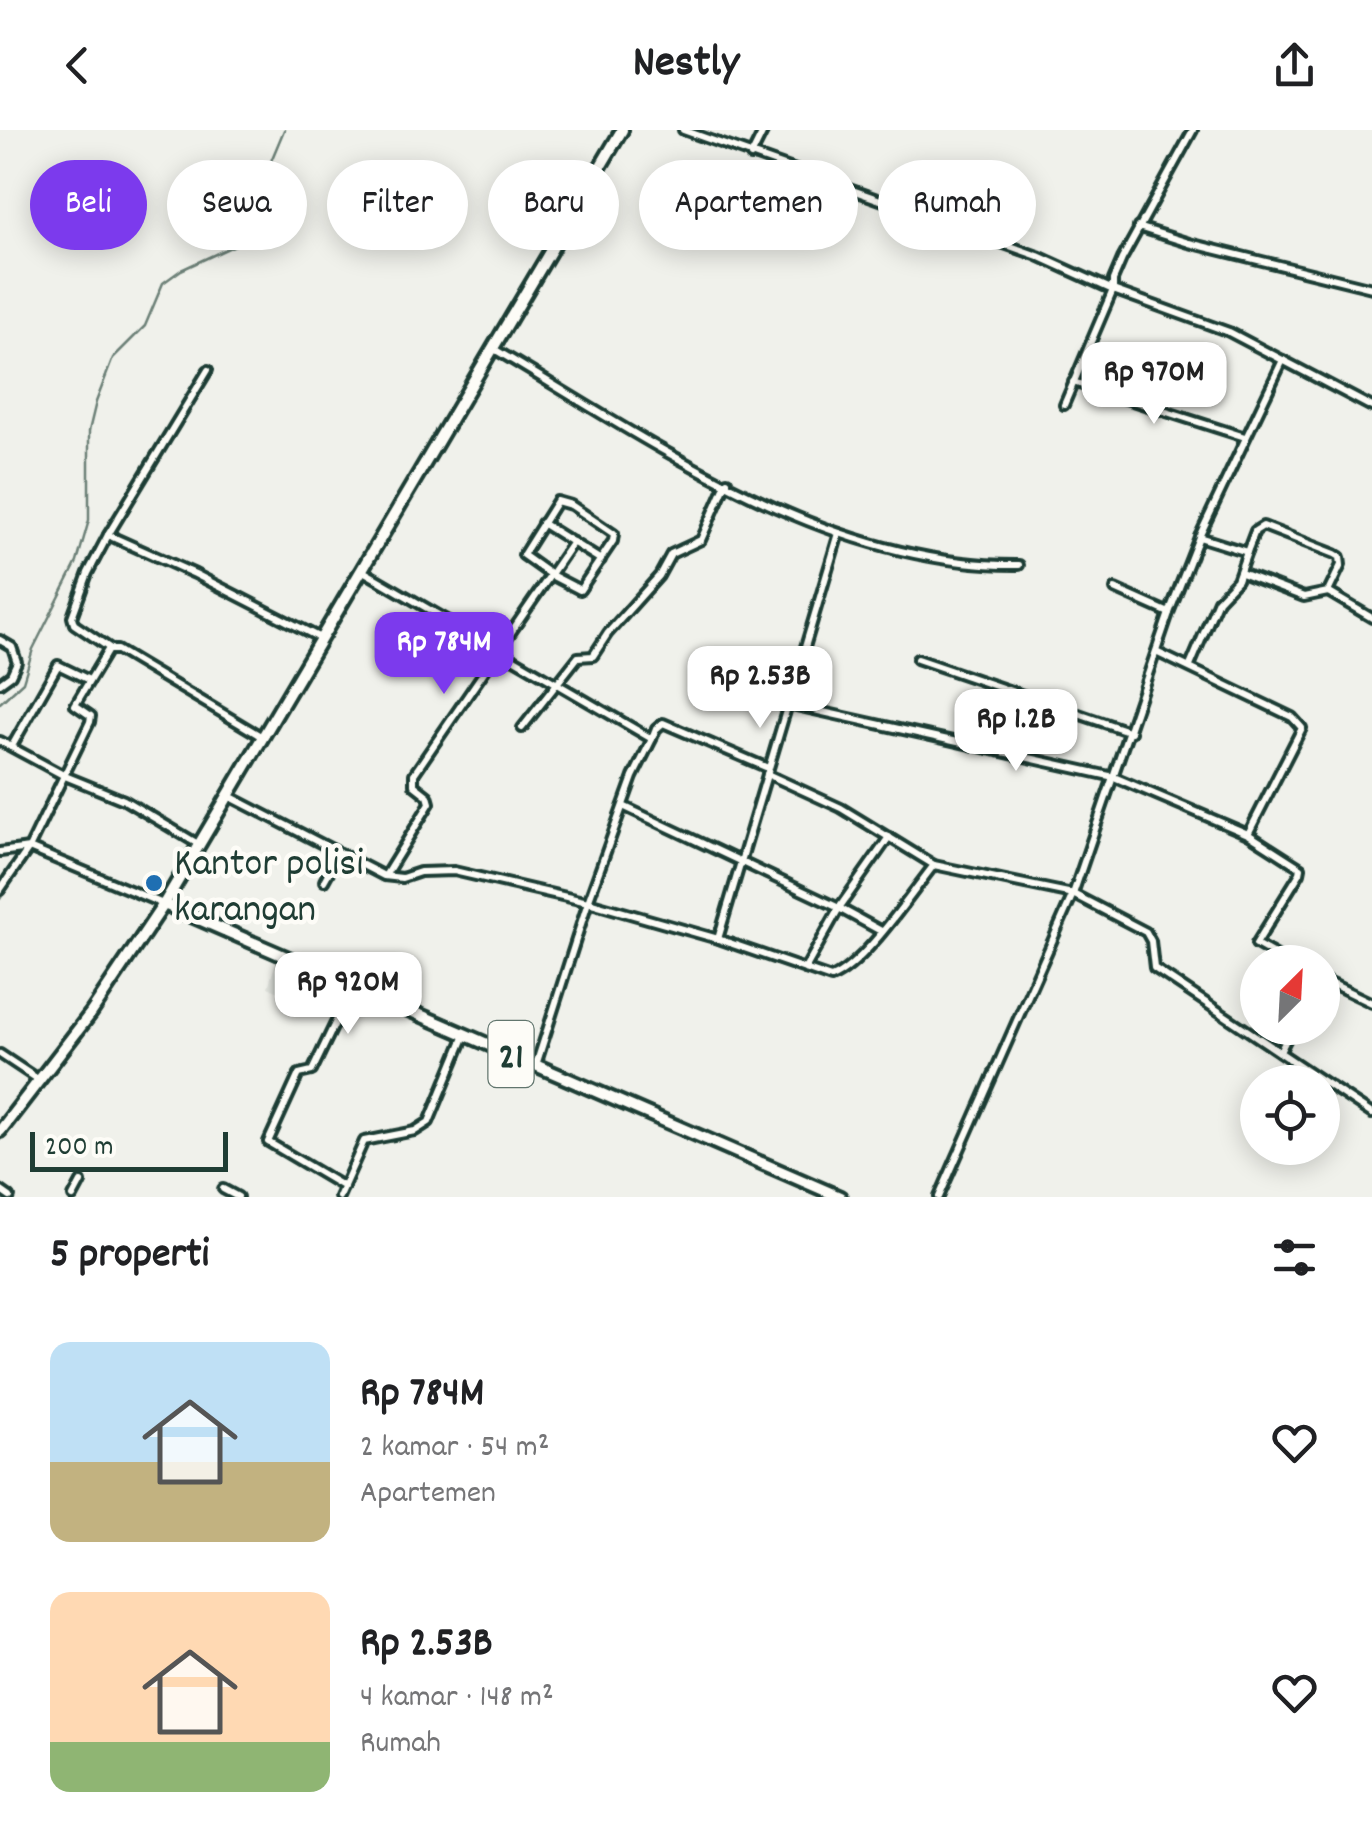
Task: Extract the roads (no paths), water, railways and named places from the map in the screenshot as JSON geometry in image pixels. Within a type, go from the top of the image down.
[{"type":"highway","points":[[0,1131],[90,1013],[164,904],[622,130]]},
{"type":"highway","name":"21","points":[[164,904],[840,1197]]},
{"type":"street","points":[[683,130],[1038,256],[1113,290],[1229,332],[1372,408]]},
{"type":"street","points":[[751,156],[764,130]]},
{"type":"street","points":[[1064,405],[1113,290],[1113,280],[1193,130]]},
{"type":"street","points":[[1138,227],[1372,288]]},
{"type":"street","points":[[494,349],[681,460],[839,533],[963,563],[1019,565]]},
{"type":"street","points":[[939,1197],[1072,894],[1199,537],[1284,360]]},
{"type":"street","points":[[208,370],[108,536],[88,573],[72,617],[74,624],[110,649],[264,738]]},
{"type":"street","points":[[1073,382],[1245,437]]},
{"type":"street","points":[[522,728],[578,657],[593,656],[608,633],[659,576],[671,554],[701,540],[726,481]]},
{"type":"street","points":[[560,500],[610,528],[614,537],[601,560],[580,590],[523,554],[560,500]]},
{"type":"street","points":[[542,523],[601,560]]},
{"type":"street","points":[[1190,666],[1218,600],[1240,573],[1255,532],[1263,526],[1340,557],[1341,565],[1328,592]]},
{"type":"street","points":[[718,939],[839,533]]},
{"type":"street","points":[[108,536],[323,639]]},
{"type":"street","points":[[1199,537],[1246,552]]},
{"type":"street","points":[[384,876],[430,802],[414,785],[414,774],[574,542]]},
{"type":"street","points":[[363,570],[652,738]]},
{"type":"street","points":[[1240,573],[1304,597],[1328,592],[1372,618]]},
{"type":"street","points":[[1114,589],[1169,614]]},
{"type":"street","points":[[0,640],[12,647],[17,662],[11,675],[0,683]]},
{"type":"street","points":[[0,890],[28,848],[92,718],[75,705],[110,649]]},
{"type":"street","points":[[1156,652],[1292,717],[1302,728],[1248,834]]},
{"type":"street","points":[[917,660],[1130,732]]},
{"type":"street","points":[[12,746],[58,665],[89,680]]},
{"type":"street","points":[[787,704],[1114,777],[1248,834],[1301,868],[1258,945]]},
{"type":"street","points":[[536,1065],[622,806],[656,729],[664,723],[842,808],[934,865],[1072,894],[1146,932],[1154,968],[1372,1114]]},
{"type":"street","points":[[0,741],[65,776],[124,800],[198,844]]},
{"type":"street","points":[[229,796],[384,876],[402,878],[420,872],[454,871],[588,902],[718,939],[831,978],[864,952],[934,865]]},
{"type":"street","points":[[622,806],[881,931]]},
{"type":"street","points":[[805,970],[839,908],[890,837]]},
{"type":"street","points":[[0,852],[28,848],[164,904]]},
{"type":"street","points":[[324,880],[339,854]]},
{"type":"street","points":[[344,1186],[268,1142],[299,1074],[312,1070],[352,988]]},
{"type":"street","points":[[1340,988],[1372,1003]]},
{"type":"street","points":[[339,1197],[368,1138],[403,1134],[429,1122],[464,1035]]},
{"type":"street","points":[[1280,1052],[1284,1045]]},
{"type":"street","points":[[0,1054],[39,1080]]},
{"type":"street","points":[[73,1197],[81,1182]]},
{"type":"street","points":[[222,1189],[238,1197]]},
{"type":"street","points":[[0,1190],[10,1197]]},
{"type":"waterway","points":[[0,703],[23,682],[33,649],[77,562],[89,520],[89,431],[113,358],[145,326],[163,283],[181,270],[235,245],[250,224],[284,130]]},
{"type":"waterway","points":[[0,899],[26,858]]},
{"type":"place","name":"Kantor polisi karangan","points":[[154,883]]}]
